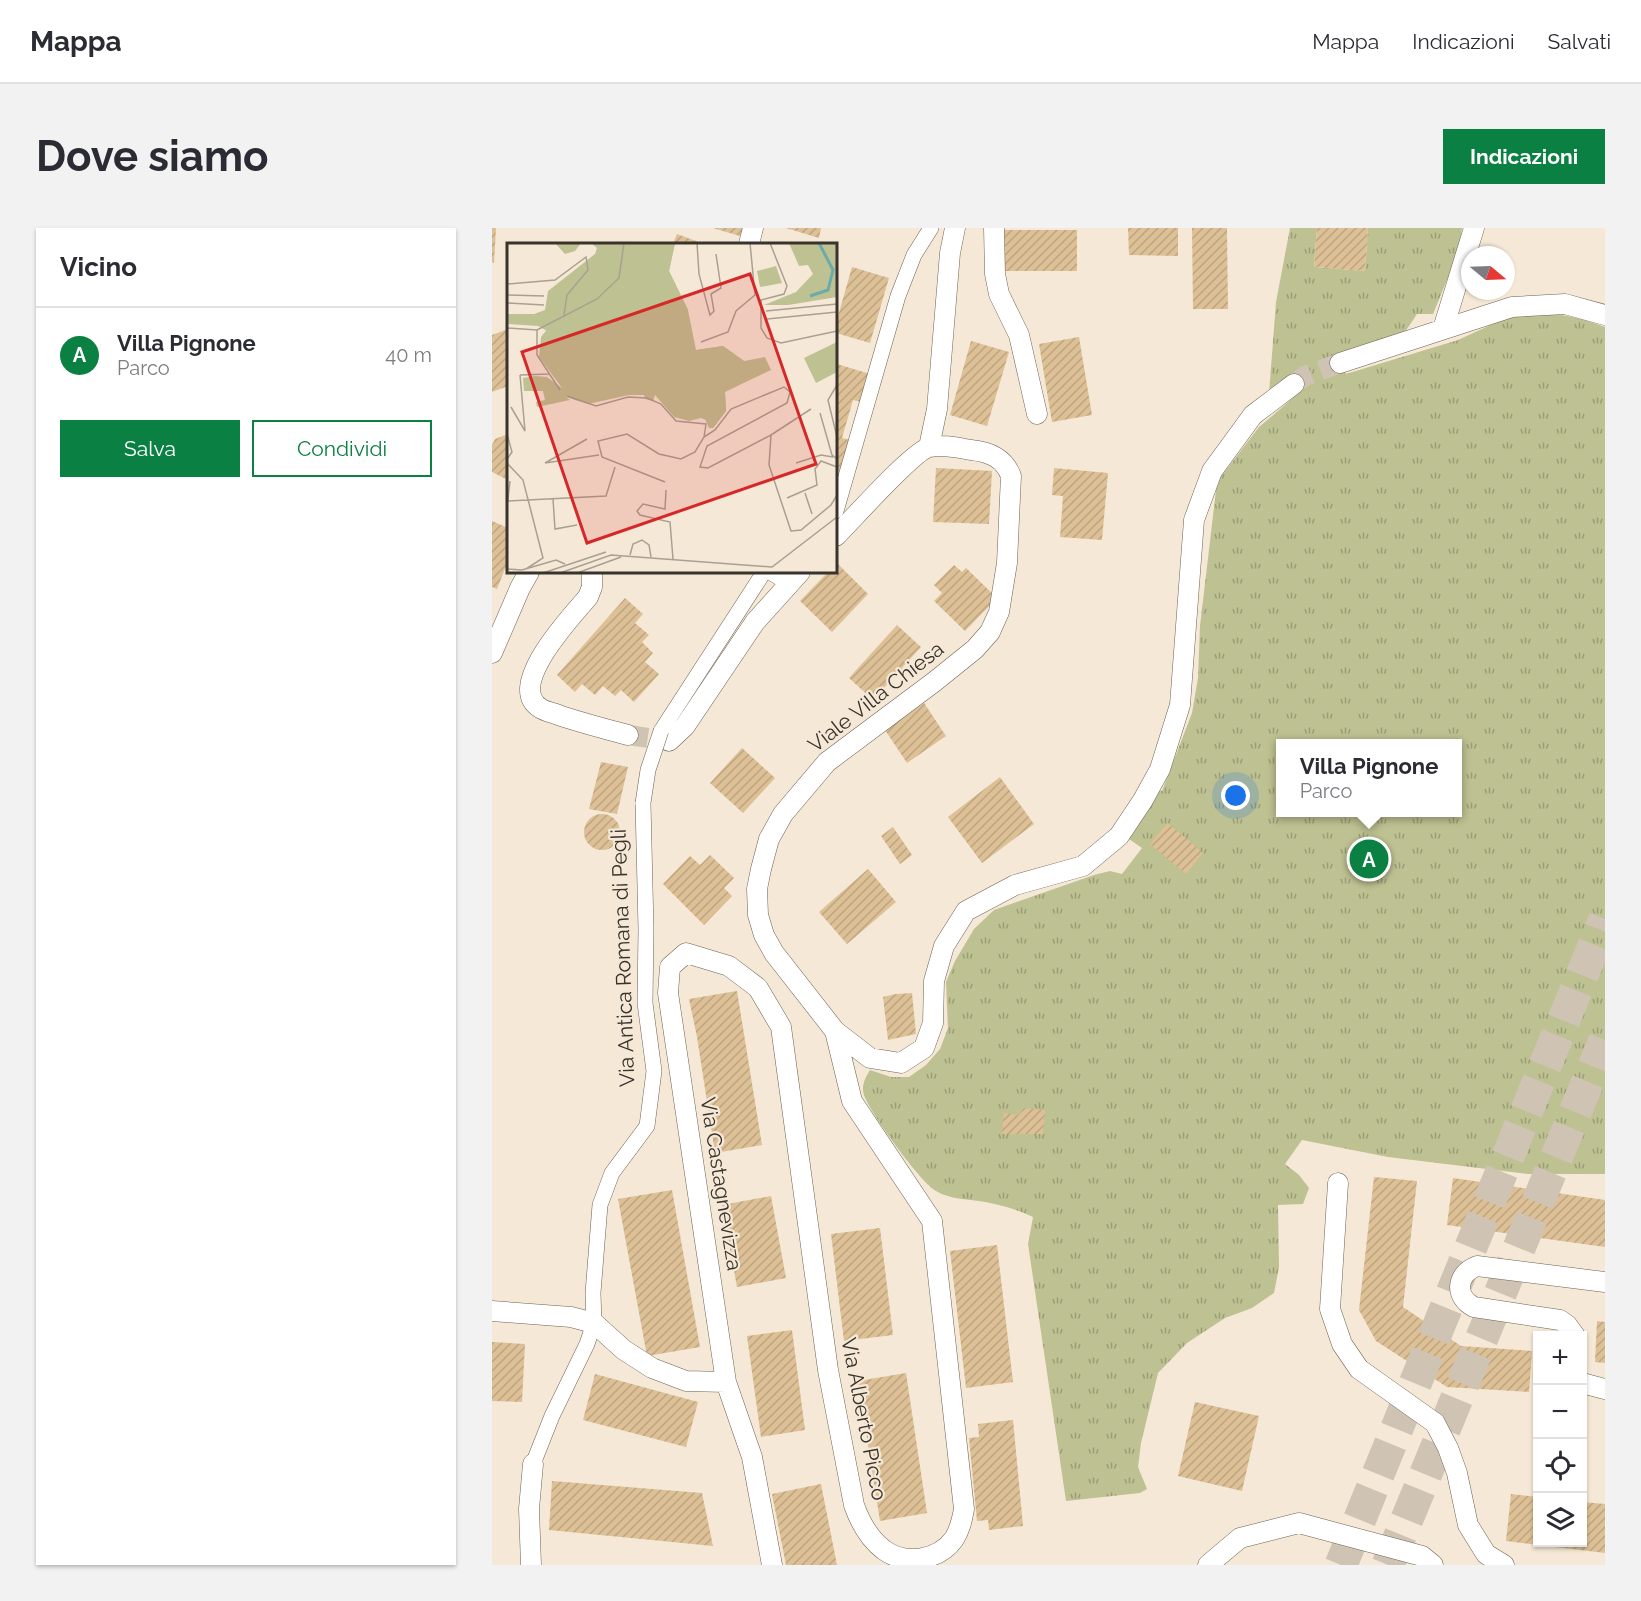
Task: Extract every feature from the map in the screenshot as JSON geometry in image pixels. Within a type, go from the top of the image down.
[{"type":"street","points":[[749,243],[753,228]]},
{"type":"street","points":[[837,507],[898,296],[914,255],[931,228]]},
{"type":"street","points":[[837,535],[912,458],[929,447],[937,409],[950,253],[955,228]]},
{"type":"street","points":[[994,228],[995,274],[999,294],[1019,335],[1037,414]]},
{"type":"street","points":[[1443,329],[1473,228]]},
{"type":"street","points":[[1340,363],[1512,307],[1565,304],[1605,315]]},
{"type":"street","name":"Viale Villa Chiesa","points":[[929,447],[982,451],[993,455],[1007,466],[1011,476],[1007,562],[996,622],[983,641],[962,660],[827,762],[783,814],[770,839],[757,889],[758,915],[764,935],[774,953],[836,1031],[870,1058],[901,1063],[924,1048],[933,1023],[934,981],[944,946],[966,911],[1015,885],[1083,866],[1123,832],[1160,769],[1180,705],[1194,520],[1212,471],[1253,415],[1294,384]]},
{"type":"street","points":[[492,653],[528,573]]},
{"type":"street","points":[[591,573],[592,587],[588,597],[537,663],[529,683],[530,694],[535,704],[542,709],[590,726],[628,735]]},
{"type":"street","name":"Via Antica Romana di Pegli","points":[[531,1565],[529,1509],[533,1464],[552,1416],[587,1344],[594,1323],[593,1293],[600,1205],[612,1173],[647,1125],[654,1071],[645,1003],[643,803],[648,770],[665,736],[763,573]]},
{"type":"street","points":[[665,736],[685,726],[754,622],[794,577],[775,573]]},
{"type":"street","name":"Via Alberto Picco","points":[[668,993],[670,967],[686,953],[729,966],[758,988],[781,1027],[828,1370],[854,1504],[861,1526],[884,1550],[898,1558],[913,1560],[929,1557],[943,1550],[954,1539],[961,1525],[964,1509],[932,1221],[852,1101],[836,1031]]},
{"type":"street","name":"Via Castagnevizza","points":[[668,993],[726,1382],[752,1457],[772,1565]]},
{"type":"street","points":[[1338,1183],[1330,1309],[1342,1344],[1359,1369],[1435,1424],[1448,1448],[1457,1473],[1468,1525],[1486,1554],[1504,1565]]},
{"type":"street","points":[[1572,1331],[1560,1320],[1474,1307],[1468,1304],[1460,1293],[1461,1279],[1465,1273],[1477,1266],[1605,1282]]},
{"type":"street","points":[[492,1311],[571,1317],[594,1323],[624,1350],[652,1368],[686,1381],[726,1382]]},
{"type":"street","points":[[1587,1384],[1605,1389]]},
{"type":"street","points":[[1208,1565],[1240,1538],[1299,1523],[1422,1556],[1433,1565]]},
{"type":"green space","points":[[1290,228],[1317,228],[1314,267],[1365,271],[1368,228],[1462,228],[1458,253],[1433,314],[1417,314],[1405,332],[1337,358],[1346,374],[1458,340],[1506,318],[1551,313],[1582,319],[1605,327],[1605,1174],[1529,1174],[1388,1157],[1302,1140],[1285,1164],[1299,1175],[1309,1188],[1303,1204],[1278,1205],[1279,1267],[1274,1293],[1252,1308],[1225,1318],[1187,1343],[1158,1373],[1141,1443],[1138,1467],[1147,1489],[1140,1493],[1066,1501],[1028,1244],[1033,1217],[1004,1206],[954,1198],[936,1191],[919,1175],[885,1131],[868,1104],[863,1085],[870,1070],[891,1077],[909,1077],[926,1065],[940,1049],[948,1028],[946,982],[955,961],[974,929],[994,910],[1094,875],[1110,871],[1122,874],[1142,848],[1113,828],[1140,786],[1162,791],[1192,713],[1198,678],[1200,626],[1217,482],[1259,427],[1299,393],[1291,378],[1269,394],[1276,302]]},
{"type":"building","points":[[492,228],[496,228],[494,263],[492,262]]},
{"type":"building","points":[[713,228],[746,228],[743,237]]},
{"type":"building","points":[[786,228],[821,228],[819,238]]},
{"type":"building","points":[[1128,228],[1178,228],[1178,256],[1129,255]]},
{"type":"building","points":[[1192,228],[1227,228],[1228,309],[1193,309]]},
{"type":"building","points":[[1317,228],[1368,228],[1365,271],[1314,267]]},
{"type":"building","points":[[1003,230],[1077,230],[1077,271],[1003,271]]},
{"type":"building","points":[[677,234],[701,243],[673,243]]},
{"type":"building","points":[[852,267],[889,278],[870,343],[837,333],[837,320]]},
{"type":"building","points":[[507,329],[507,386],[492,392],[492,335]]},
{"type":"building","points":[[1079,337],[1092,415],[1052,422],[1039,344]]},
{"type":"building","points":[[971,341],[1009,352],[987,426],[950,415]]},
{"type":"building","points":[[837,364],[870,374],[861,402],[853,400],[842,438],[850,440],[841,470],[837,469]]},
{"type":"building","points":[[507,434],[507,480],[492,472],[492,445],[495,439]]},
{"type":"building","points":[[936,468],[992,471],[989,524],[933,522]]},
{"type":"building","points":[[1054,468],[1108,473],[1102,540],[1060,537],[1063,496],[1052,495]]},
{"type":"building","points":[[492,521],[507,528],[507,564],[497,589],[492,587]]},
{"type":"building","points":[[837,563],[868,594],[832,632],[800,601],[827,573],[837,573]]},
{"type":"building","points":[[954,565],[962,572],[966,568],[997,598],[965,631],[934,601],[942,593],[934,585]]},
{"type":"building","points":[[625,598],[643,614],[635,623],[649,635],[642,642],[653,653],[645,662],[659,674],[634,702],[621,690],[615,696],[603,686],[595,695],[582,684],[575,692],[557,675]]},
{"type":"building","points":[[897,625],[921,647],[873,700],[849,678]]},
{"type":"building","points":[[924,703],[946,736],[907,763],[885,730]]},
{"type":"building","points":[[742,748],[775,778],[743,813],[710,783]]},
{"type":"building","points":[[601,762],[628,767],[617,814],[589,809]]},
{"type":"building","points":[[1000,777],[1034,824],[982,863],[948,817]]},
{"type":"building","points":[[602,814],[615,819],[620,832],[615,845],[602,850],[589,845],[584,832],[589,819]]},
{"type":"building","points":[[1168,823],[1203,853],[1186,874],[1150,844]]},
{"type":"building","points":[[893,827],[912,855],[900,864],[881,836]]},
{"type":"building","points":[[710,855],[734,878],[724,888],[732,896],[704,925],[663,884],[690,856],[700,865]]},
{"type":"building","points":[[868,869],[896,902],[847,944],[819,912]]},
{"type":"building","points":[[737,991],[762,1145],[715,1153],[689,999]]},
{"type":"building","points":[[912,993],[916,1034],[888,1040],[883,997]]},
{"type":"building","points":[[1022,1108],[1045,1110],[1043,1134],[1002,1134],[1004,1113],[1021,1115]]},
{"type":"building","points":[[1374,1177],[1417,1181],[1403,1307],[1461,1346],[1532,1351],[1529,1392],[1447,1387],[1376,1341],[1359,1310]]},
{"type":"building","points":[[1453,1178],[1605,1200],[1605,1247],[1447,1225]]},
{"type":"building","points":[[672,1190],[700,1347],[647,1356],[618,1199]]},
{"type":"building","points":[[771,1196],[786,1278],[737,1287],[722,1205]]},
{"type":"building","points":[[880,1228],[893,1335],[844,1341],[831,1234]]},
{"type":"building","points":[[997,1245],[1013,1382],[966,1388],[950,1251]]},
{"type":"building","points":[[1597,1321],[1605,1322],[1605,1363],[1595,1362]]},
{"type":"building","points":[[792,1330],[805,1430],[761,1437],[747,1336]]},
{"type":"building","points":[[492,1342],[525,1344],[522,1402],[492,1401]]},
{"type":"building","points":[[906,1373],[927,1513],[880,1521],[858,1381]]},
{"type":"building","points":[[595,1374],[698,1402],[686,1447],[583,1420]]},
{"type":"building","points":[[1195,1402],[1259,1416],[1242,1491],[1178,1476]]},
{"type":"building","points":[[1013,1420],[1023,1526],[989,1530],[988,1520],[977,1521],[969,1438],[979,1437],[978,1424]]},
{"type":"building","points":[[552,1481],[702,1493],[713,1546],[549,1530]]},
{"type":"building","points":[[821,1484],[837,1565],[786,1565],[772,1494]]},
{"type":"building","points":[[1511,1494],[1533,1496],[1533,1544],[1506,1541]]},
{"type":"building","points":[[1587,1502],[1605,1504],[1605,1553],[1556,1547],[1587,1547]]},
{"type":"tunnel","points":[[1294,384],[1305,376],[1340,363]]},
{"type":"tunnel","points":[[628,735],[669,741]]},
{"type":"tunnel","points":[[1341,1565],[1605,919]]},
{"type":"tunnel","points":[[1388,1565],[1605,1040]]},
{"type":"place","name":"Villa Pignone","points":[[1369,859]]}]
